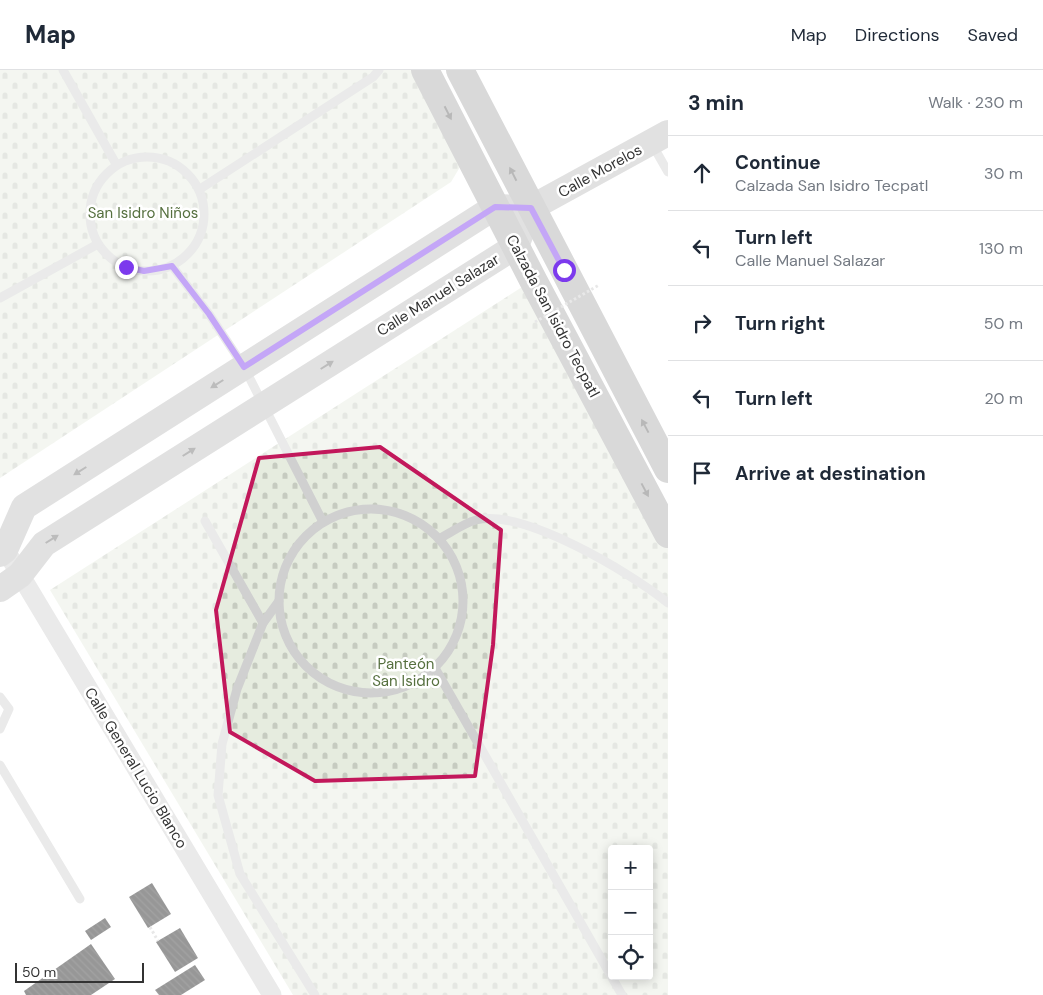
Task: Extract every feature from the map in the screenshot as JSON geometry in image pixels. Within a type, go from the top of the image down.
[{"type":"main road","name":"Calzada San Isidro Tecpatl","points":[[425,70],[495,207],[668,534]]},
{"type":"main road","name":"Calzada San Isidro Tecpatl","points":[[460,70],[668,469]]},
{"type":"street","name":"Calle Morelos","points":[[531,208],[660,138]]},
{"type":"street","points":[[2,549],[24,507],[495,207],[531,208]]},
{"type":"street","name":"Calle Manuel Salazar","points":[[10,582],[44,544],[516,246],[531,208]]},
{"type":"street","name":"Calle General Lucio Blanco","points":[[2,549],[10,582],[272,995]]},
{"type":"lane","points":[[63,70],[116,164]]},
{"type":"lane","points":[[200,189],[373,77],[379,70]]},
{"type":"lane","points":[[660,138],[668,172]]},
{"type":"lane","points":[[154,156],[172,161],[188,173],[200,189],[205,209],[203,229],[194,248],[172,266],[144,271],[126,267],[110,258],[98,244],[91,227],[91,201],[102,176],[116,164],[134,157],[154,156]]},
{"type":"lane","points":[[0,298],[98,244]]},
{"type":"lane","points":[[172,266],[209,314],[244,367],[323,522]]},
{"type":"lane","points":[[384,510],[412,518],[439,540],[454,559],[463,587],[462,617],[453,645],[435,668],[411,685],[382,693],[353,691],[324,680],[300,659],[284,632],[279,601],[284,570],[300,543],[323,522],[352,511],[384,510]]},
{"type":"lane","points":[[439,540],[476,520],[506,518],[558,536],[654,591],[668,602]]},
{"type":"lane","points":[[204,521],[263,623]]},
{"type":"lane","points":[[279,601],[263,623],[237,689],[222,744],[218,795],[240,874],[315,995]]},
{"type":"lane","points":[[435,668],[622,995]]},
{"type":"lane","points":[[0,696],[9,709],[0,729]]},
{"type":"lane","points":[[0,765],[80,899]]},
{"type":"path","points":[[535,322],[599,285]]},
{"type":"path","points":[[150,927],[158,941]]},
{"type":"highlighted area","points":[[380,447],[501,530],[493,645],[475,776],[315,781],[230,732],[216,610],[259,458]]},
{"type":"green space","name":"San Isidro Niños","points":[[0,70],[415,70],[463,162],[451,182],[0,478]]},
{"type":"green space","name":"Panteón San Isidro","points":[[533,280],[668,546],[668,995],[293,995],[50,590]]},
{"type":"building","points":[[152,883],[171,914],[148,928],[129,897]]},
{"type":"building","points":[[105,918],[111,927],[91,940],[85,931]]},
{"type":"building","points":[[180,928],[198,958],[175,972],[156,942]]},
{"type":"building","points":[[91,944],[115,979],[91,995],[26,995],[24,991]]},
{"type":"building","points":[[195,965],[205,980],[181,995],[159,995],[155,990]]},
{"type":"route","points":[[126,267],[144,271],[172,266],[209,314],[244,367],[495,207],[531,208],[564,270]]}]
